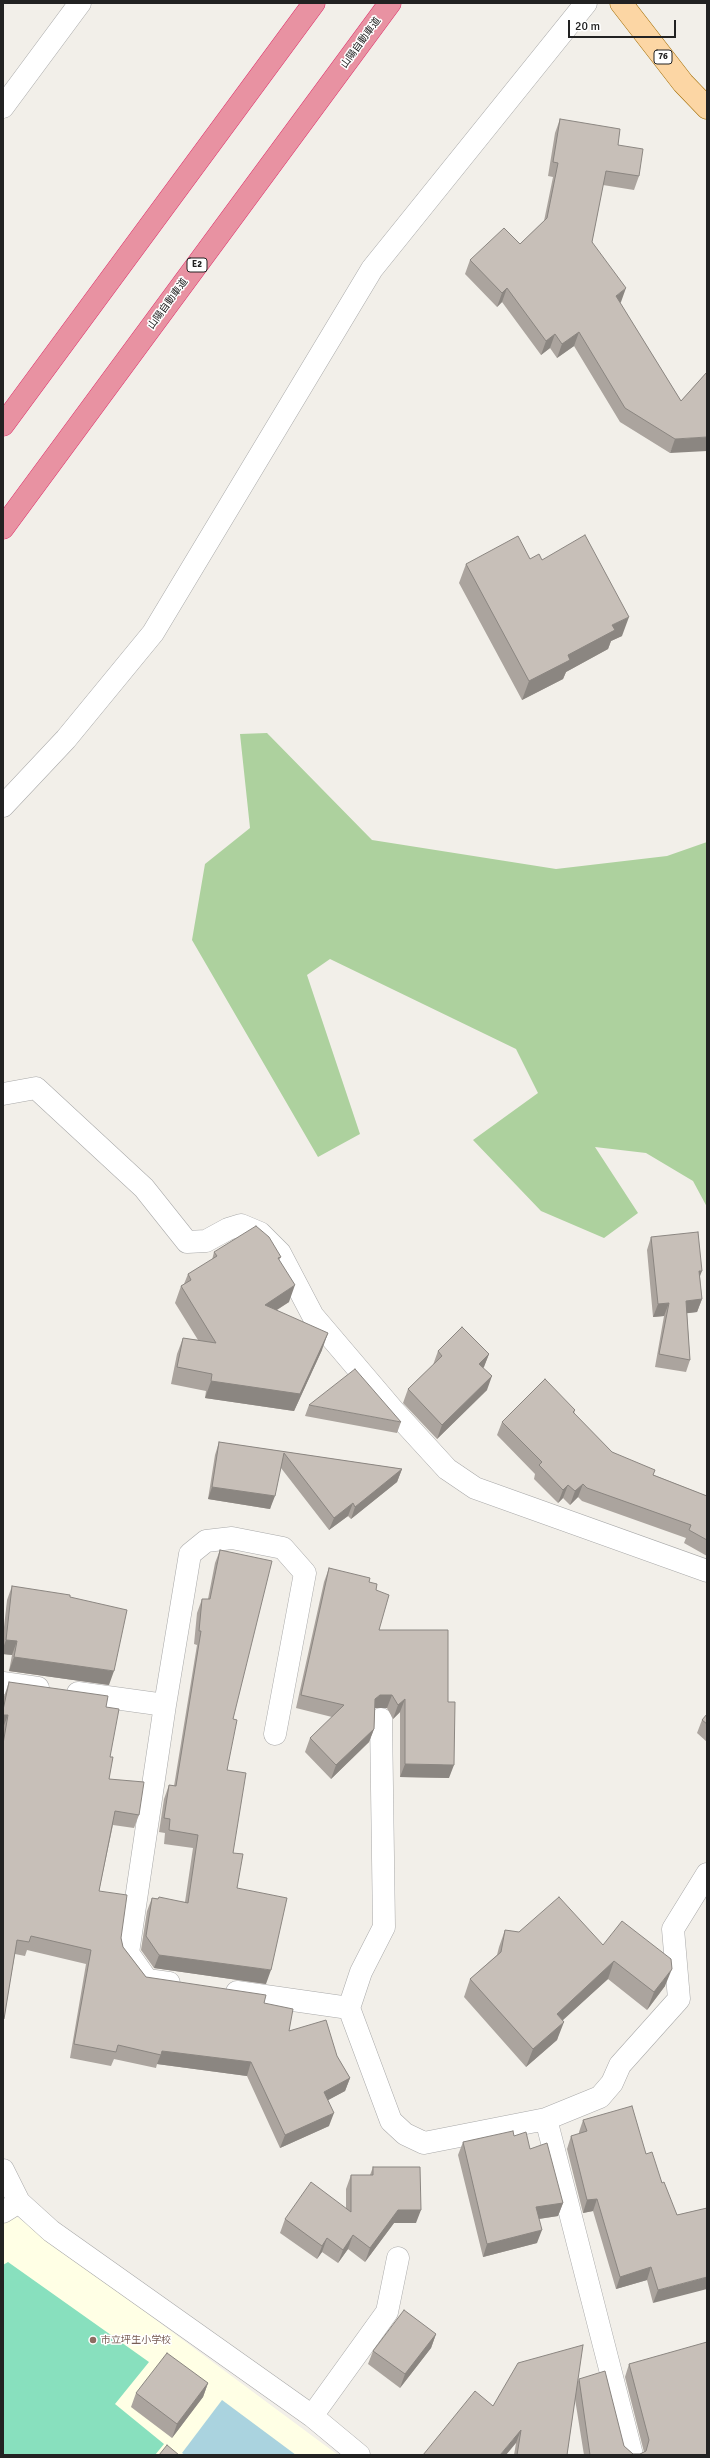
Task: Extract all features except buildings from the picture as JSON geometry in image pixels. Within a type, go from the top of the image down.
[{"type":"highway","points":[[3,425],[314,3]]},
{"type":"highway","name":"山陽自動車道","points":[[3,528],[390,3]]},
{"type":"main road","name":"76","points":[[621,3],[683,83],[707,108]]},
{"type":"street","points":[[3,107],[80,3]]},
{"type":"street","points":[[3,806],[66,739],[153,633],[372,269],[586,3]]},
{"type":"street","points":[[3,1094],[36,1088],[144,1188],[187,1242],[206,1241],[228,1229],[241,1225],[260,1233],[280,1253],[313,1316],[393,1410],[442,1463],[475,1488],[707,1571]]},
{"type":"street","points":[[186,1985],[147,1980],[128,1953],[165,1705],[190,1554],[206,1541],[232,1538],[283,1548],[305,1573],[275,1734]]},
{"type":"street","points":[[3,1683],[165,1705]]},
{"type":"street","points":[[381,1719],[384,1927],[361,1972],[349,2008],[391,2122],[405,2134],[424,2143],[546,2119],[600,2097],[612,2083],[620,2065],[679,1999],[672,1929],[707,1874]]},
{"type":"street","points":[[217,1990],[349,2008]]},
{"type":"street","points":[[546,2119],[632,2455]]},
{"type":"street","points":[[3,2170],[11,2207],[51,2231],[312,2416],[360,2455]]},
{"type":"street","points":[[312,2416],[387,2312],[398,2258]]},
{"type":"shaded area","name":"市立坪生小学校","points":[[16,2216],[338,2455],[3,2455],[3,2224]]},
{"type":"green space","points":[[267,733],[372,840],[556,869],[667,856],[707,842],[707,1207],[693,1181],[646,1153],[595,1147],[638,1213],[604,1238],[541,1211],[473,1140],[538,1093],[516,1049],[330,959],[307,975],[360,1134],[318,1157],[192,940],[205,864],[250,828],[240,734]]},
{"type":"green space","points":[[8,2262],[149,2362],[115,2404],[164,2444],[155,2455],[3,2455],[3,2265]]},
{"type":"water","points":[[222,2400],[296,2455],[185,2455],[182,2453]]},
{"type":"place","name":"市立坪生小学校","points":[[93,2340]]}]
